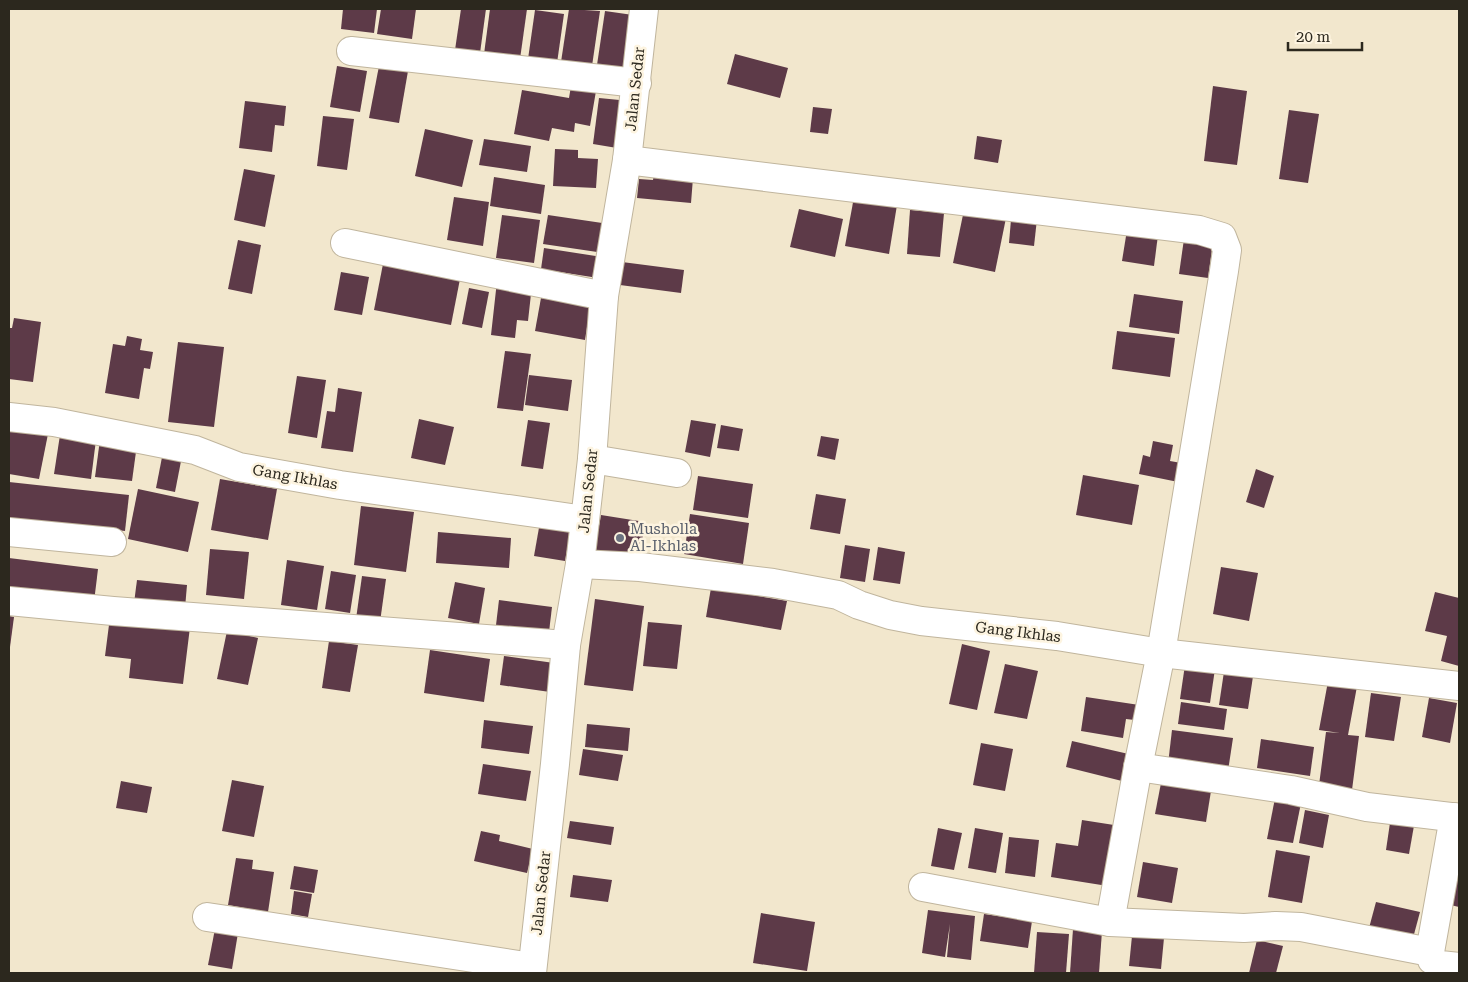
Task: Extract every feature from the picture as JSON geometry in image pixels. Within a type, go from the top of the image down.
[{"type":"street","name":"Jalan Sedar","points":[[532,970],[566,645],[580,564],[592,459],[604,296],[627,160],[644,9]]},
{"type":"street","points":[[351,51],[636,83]]},
{"type":"street","points":[[627,160],[1199,230],[1222,237],[1227,250],[1224,272],[1161,653],[1110,922]]},
{"type":"street","points":[[345,243],[604,296]]},
{"type":"street","name":"Gang Ikhlas","points":[[9,417],[54,422],[195,450],[239,467],[350,486],[585,520]]},
{"type":"street","points":[[592,459],[676,473]]},
{"type":"street","points":[[9,532],[112,542]]},
{"type":"street","name":"Gang Ikhlas","points":[[580,564],[640,567],[773,583],[838,595],[859,605],[890,615],[921,620],[1057,636],[1161,653],[1459,686]]},
{"type":"street","points":[[9,601],[113,612],[566,645]]},
{"type":"street","points":[[1138,767],[1291,790],[1367,807],[1457,818],[1430,952],[1432,960],[1440,965],[1459,967]]},
{"type":"street","points":[[924,887],[1110,922],[1244,928],[1301,927],[1430,952]]},
{"type":"street","points":[[207,918],[532,970]]},
{"type":"building","points":[[343,9],[377,9],[374,33],[341,29]]},
{"type":"building","points":[[381,9],[416,9],[412,39],[377,34]]},
{"type":"building","points":[[461,9],[486,9],[480,53],[455,50]]},
{"type":"building","points":[[490,9],[527,9],[520,59],[484,54]]},
{"type":"building","points":[[569,9],[600,11],[592,66],[561,62]]},
{"type":"building","points":[[535,10],[564,14],[557,63],[528,59]]},
{"type":"building","points":[[605,11],[640,16],[626,69],[597,65]]},
{"type":"building","points":[[735,54],[788,68],[780,98],[727,84]]},
{"type":"building","points":[[337,66],[367,71],[360,112],[330,107]]},
{"type":"building","points":[[379,66],[408,71],[399,123],[369,118]]},
{"type":"building","points":[[571,86],[596,91],[590,126],[575,123],[574,132],[552,128],[549,141],[514,134],[522,90],[569,98]]},
{"type":"building","points":[[1213,86],[1247,91],[1237,165],[1204,161]]},
{"type":"building","points":[[599,98],[630,101],[623,149],[593,144]]},
{"type":"building","points":[[245,101],[286,106],[284,126],[275,125],[272,152],[239,148]]},
{"type":"building","points":[[813,107],[832,109],[828,134],[810,132]]},
{"type":"building","points":[[1289,110],[1319,114],[1308,183],[1279,179]]},
{"type":"building","points":[[323,116],[354,119],[347,170],[317,166]]},
{"type":"building","points":[[425,129],[473,140],[462,187],[415,176]]},
{"type":"building","points":[[977,136],[1002,140],[998,163],[974,159]]},
{"type":"building","points":[[484,139],[531,146],[527,172],[479,165]]},
{"type":"building","points":[[555,149],[578,150],[578,158],[598,159],[596,188],[553,186]]},
{"type":"building","points":[[244,169],[275,175],[265,227],[234,220]]},
{"type":"building","points":[[654,174],[693,178],[691,203],[637,198],[639,179],[653,180]]},
{"type":"building","points":[[494,177],[545,185],[541,214],[490,206]]},
{"type":"building","points":[[454,197],[489,202],[483,246],[447,240]]},
{"type":"building","points":[[854,197],[897,205],[889,254],[845,246]]},
{"type":"building","points":[[1012,208],[1037,219],[1034,246],[1009,243]]},
{"type":"building","points":[[799,209],[843,219],[835,257],[790,247]]},
{"type":"building","points":[[910,210],[944,213],[940,257],[907,254]]},
{"type":"building","points":[[964,210],[1006,218],[995,272],[953,263]]},
{"type":"building","points":[[502,215],[540,220],[534,263],[496,258]]},
{"type":"building","points":[[548,215],[609,224],[604,253],[543,244]]},
{"type":"building","points":[[1127,230],[1158,235],[1154,266],[1122,261]]},
{"type":"building","points":[[1184,239],[1213,243],[1208,278],[1179,274]]},
{"type":"building","points":[[238,240],[261,245],[252,294],[228,289]]},
{"type":"building","points":[[544,248],[602,257],[598,278],[541,269]]},
{"type":"building","points":[[622,262],[684,270],[681,293],[620,285]]},
{"type":"building","points":[[383,264],[460,279],[451,325],[374,310]]},
{"type":"building","points":[[341,272],[369,277],[362,315],[334,310]]},
{"type":"building","points":[[497,281],[532,285],[528,321],[517,320],[515,338],[491,335]]},
{"type":"building","points":[[469,288],[489,292],[482,328],[462,324]]},
{"type":"building","points":[[1134,294],[1183,301],[1179,334],[1129,327]]},
{"type":"building","points":[[541,298],[590,307],[585,340],[535,331]]},
{"type":"building","points":[[14,318],[41,322],[33,382],[9,379],[9,328],[12,328]]},
{"type":"building","points":[[1117,331],[1175,338],[1170,377],[1112,369]]},
{"type":"building","points":[[127,336],[142,339],[140,350],[153,352],[150,369],[144,368],[139,399],[105,393],[113,344],[125,346]]},
{"type":"building","points":[[178,342],[224,347],[214,427],[168,422]]},
{"type":"building","points":[[505,351],[531,354],[523,411],[497,408]]},
{"type":"building","points":[[529,375],[572,380],[568,411],[525,405]]},
{"type":"building","points":[[297,376],[326,380],[317,438],[288,433]]},
{"type":"building","points":[[338,388],[362,392],[353,452],[321,448],[327,411],[335,412]]},
{"type":"building","points":[[9,416],[50,424],[39,479],[9,474]]},
{"type":"building","points":[[419,419],[454,427],[445,465],[411,458]]},
{"type":"building","points":[[528,420],[550,423],[543,469],[521,466]]},
{"type":"building","points":[[691,420],[716,424],[710,457],[685,452]]},
{"type":"building","points":[[721,425],[743,429],[739,451],[717,448]]},
{"type":"building","points":[[101,432],[138,437],[132,481],[95,477]]},
{"type":"building","points":[[60,435],[96,440],[91,479],[54,474]]},
{"type":"building","points":[[821,436],[839,439],[835,460],[817,456]]},
{"type":"building","points":[[1153,441],[1173,445],[1170,461],[1187,464],[1183,483],[1139,474],[1143,455],[1150,457]]},
{"type":"building","points":[[164,447],[183,451],[175,492],[156,488]]},
{"type":"building","points":[[1256,469],[1274,476],[1264,508],[1246,502]]},
{"type":"building","points":[[1083,475],[1139,485],[1132,525],[1076,515]]},
{"type":"building","points":[[698,476],[753,484],[748,518],[693,510]]},
{"type":"building","points":[[220,479],[277,489],[268,540],[211,530]]},
{"type":"building","points":[[9,482],[129,495],[125,531],[9,518]]},
{"type":"building","points":[[138,489],[199,502],[188,552],[128,539]]},
{"type":"building","points":[[816,494],[846,499],[840,534],[810,529]]},
{"type":"building","points":[[361,506],[414,512],[406,572],[354,565]]},
{"type":"building","points":[[690,514],[749,523],[743,564],[684,554]]},
{"type":"building","name":"Musholla Al-Ikhlas","points":[[601,515],[645,522],[639,561],[594,554]]},
{"type":"building","points":[[540,522],[571,528],[565,561],[534,556]]},
{"type":"building","points":[[438,532],[511,538],[509,568],[436,563]]},
{"type":"building","points":[[845,545],[870,549],[865,582],[840,578]]},
{"type":"building","points":[[878,547],[905,552],[900,584],[873,580]]},
{"type":"building","points":[[210,549],[249,552],[244,599],[206,595]]},
{"type":"building","points":[[9,558],[98,569],[94,602],[9,592]]},
{"type":"building","points":[[287,560],[324,566],[317,610],[281,605]]},
{"type":"building","points":[[1221,567],[1258,573],[1249,621],[1213,614]]},
{"type":"building","points":[[331,571],[356,575],[350,613],[325,609]]},
{"type":"building","points":[[362,576],[386,579],[380,622],[356,619]]},
{"type":"building","points":[[137,580],[187,585],[185,608],[134,603]]},
{"type":"building","points":[[455,582],[485,588],[479,624],[448,618]]},
{"type":"building","points":[[711,588],[787,601],[781,630],[706,617]]},
{"type":"building","points":[[1435,592],[1459,598],[1459,666],[1441,661],[1447,636],[1425,631]]},
{"type":"building","points":[[595,599],[644,606],[633,691],[584,685]]},
{"type":"building","points":[[499,600],[552,607],[549,632],[496,625]]},
{"type":"building","points":[[9,616],[14,617],[10,647],[9,647]]},
{"type":"building","points":[[110,617],[190,627],[183,684],[129,678],[131,659],[105,656]]},
{"type":"building","points":[[648,622],[682,625],[677,669],[643,666]]},
{"type":"building","points":[[227,631],[258,638],[248,685],[217,679]]},
{"type":"building","points":[[329,641],[358,645],[350,692],[322,688]]},
{"type":"building","points":[[962,644],[990,651],[977,710],[949,704]]},
{"type":"building","points":[[430,650],[490,659],[484,702],[424,693]]},
{"type":"building","points":[[504,656],[554,663],[550,692],[500,685]]},
{"type":"building","points":[[1186,658],[1216,662],[1210,703],[1180,699]]},
{"type":"building","points":[[1005,664],[1038,671],[1027,719],[994,713]]},
{"type":"building","points":[[1225,665],[1254,670],[1248,709],[1219,705]]},
{"type":"building","points":[[1329,676],[1358,681],[1348,735],[1359,736],[1352,790],[1319,785],[1326,732],[1340,733],[1319,730]]},
{"type":"building","points":[[1371,693],[1401,697],[1394,741],[1365,737]]},
{"type":"building","points":[[1086,697],[1146,706],[1143,721],[1126,719],[1123,738],[1081,731]]},
{"type":"building","points":[[1429,698],[1457,703],[1450,743],[1422,737]]},
{"type":"building","points":[[1181,702],[1227,709],[1224,730],[1178,724]]},
{"type":"building","points":[[484,720],[533,726],[529,754],[481,748]]},
{"type":"building","points":[[587,724],[630,728],[628,751],[585,747]]},
{"type":"building","points":[[1172,730],[1233,738],[1228,771],[1168,764]]},
{"type":"building","points":[[1261,739],[1314,747],[1310,776],[1257,768]]},
{"type":"building","points":[[1072,741],[1133,755],[1126,782],[1066,767]]},
{"type":"building","points":[[981,743],[1013,749],[1005,791],[973,785]]},
{"type":"building","points":[[583,749],[623,755],[618,781],[579,775]]},
{"type":"building","points":[[483,764],[531,771],[526,801],[478,794]]},
{"type":"building","points":[[232,780],[264,786],[254,837],[222,831]]},
{"type":"building","points":[[121,781],[152,787],[147,813],[116,808]]},
{"type":"building","points":[[1161,783],[1211,791],[1206,822],[1155,814]]},
{"type":"building","points":[[1276,793],[1302,798],[1293,843],[1267,839]]},
{"type":"building","points":[[1305,810],[1329,815],[1323,848],[1299,843]]},
{"type":"building","points":[[1391,816],[1415,820],[1409,854],[1386,850]]},
{"type":"building","points":[[1082,820],[1114,825],[1114,887],[1051,877],[1056,843],[1078,846]]},
{"type":"building","points":[[570,821],[614,827],[611,845],[567,838]]},
{"type":"building","points":[[938,828],[962,833],[954,870],[931,866]]},
{"type":"building","points":[[975,828],[1003,833],[996,873],[968,868]]},
{"type":"building","points":[[481,831],[500,835],[499,841],[533,849],[527,873],[474,861]]},
{"type":"building","points":[[1009,837],[1039,840],[1035,877],[1005,873]]},
{"type":"building","points":[[1276,850],[1310,856],[1302,903],[1268,897]]},
{"type":"building","points":[[236,858],[253,860],[252,869],[274,872],[268,912],[228,905]]},
{"type":"building","points":[[1143,862],[1178,868],[1172,903],[1137,897]]},
{"type":"building","points":[[294,866],[318,870],[314,893],[290,889]]},
{"type":"building","points":[[573,875],[612,880],[608,902],[570,897]]},
{"type":"building","points":[[1449,875],[1459,877],[1459,907],[1442,903]]},
{"type":"building","points":[[294,891],[312,894],[308,917],[291,914]]},
{"type":"building","points":[[1376,902],[1420,912],[1413,938],[1369,928]]},
{"type":"building","points":[[928,910],[975,916],[971,960],[947,957],[950,924],[945,957],[922,953]]},
{"type":"building","points":[[761,913],[815,922],[807,971],[753,963]]},
{"type":"building","points":[[984,914],[1032,921],[1028,948],[980,941]]},
{"type":"building","points":[[215,929],[238,933],[232,969],[208,965]]},
{"type":"building","points":[[1073,929],[1102,931],[1099,973],[1070,973]]},
{"type":"building","points":[[1037,932],[1069,934],[1066,973],[1034,973]]},
{"type":"building","points":[[1132,936],[1164,938],[1161,969],[1129,966]]},
{"type":"building","points":[[1257,940],[1283,946],[1276,973],[1249,973]]},
{"type":"place","name":"Musholla Al-Ikhlas","points":[[620,538]]}]
